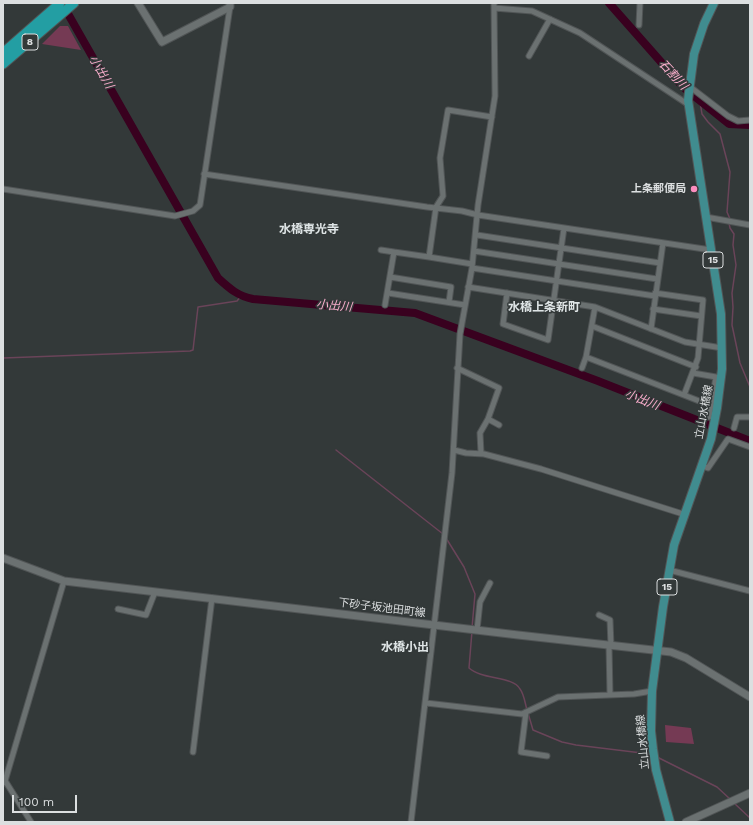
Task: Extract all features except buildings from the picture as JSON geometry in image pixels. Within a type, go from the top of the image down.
[{"type":"highway","name":"8","points":[[3,53],[60,3]]},
{"type":"highway","name":"8","points":[[3,64],[72,5]]},
{"type":"main road","points":[[138,3],[162,42],[230,5]]},
{"type":"main road","name":"立山水橋線","points":[[670,822],[653,750],[651,732],[652,691],[669,570],[674,546],[702,466],[712,430],[712,419],[720,390],[722,348],[721,314],[689,103],[689,86],[694,54],[704,24],[714,3]]},
{"type":"main road","name":"下砂子坂池田町線","points":[[3,558],[64,581],[610,646],[658,650],[686,658],[750,697]]},
{"type":"main road","points":[[686,822],[736,798],[750,793]]},
{"type":"street","points":[[639,25],[640,3]]},
{"type":"street","points":[[3,189],[175,216],[193,211],[200,205],[230,5]]},
{"type":"street","points":[[411,822],[454,450],[460,334],[472,266],[492,117],[495,84],[494,5],[532,11],[580,33],[689,103]]},
{"type":"street","points":[[529,56],[550,19]]},
{"type":"street","points":[[689,86],[728,116],[738,121],[750,120]]},
{"type":"street","points":[[429,257],[436,207],[443,196],[444,190],[440,158],[448,110],[492,117]]},
{"type":"street","points":[[204,174],[436,207],[478,215],[711,250]]},
{"type":"street","points":[[706,217],[750,225]]},
{"type":"street","points":[[507,293],[502,324],[548,340],[558,281],[564,228]]},
{"type":"street","points":[[476,235],[660,264]]},
{"type":"street","points":[[650,329],[664,243]]},
{"type":"street","points":[[381,250],[429,257],[558,281],[703,300],[696,367],[684,395]]},
{"type":"street","points":[[474,251],[658,279]]},
{"type":"street","points":[[385,305],[394,252]]},
{"type":"street","points":[[390,277],[451,287],[449,302]]},
{"type":"street","points":[[468,287],[595,307],[686,342],[722,348]]},
{"type":"street","points":[[388,293],[465,305]]},
{"type":"street","points":[[582,368],[586,357],[595,307]]},
{"type":"street","points":[[653,309],[701,316]]},
{"type":"street","points":[[592,326],[696,367]]},
{"type":"street","points":[[586,357],[712,406]]},
{"type":"street","points":[[458,368],[499,388],[488,419],[480,433],[481,454]]},
{"type":"street","points":[[693,373],[716,376],[712,406],[712,419]]},
{"type":"street","points":[[734,428],[737,417],[750,417]]},
{"type":"street","points":[[488,419],[499,425]]},
{"type":"street","points":[[702,466],[708,468],[728,439],[750,447]]},
{"type":"street","points":[[454,450],[466,453],[481,454],[541,469],[684,514]]},
{"type":"street","points":[[669,570],[750,591]]},
{"type":"street","points":[[31,822],[4,780],[64,581]]},
{"type":"street","points":[[477,630],[480,602],[490,584]]},
{"type":"street","points":[[118,609],[146,615],[155,592]]},
{"type":"street","points":[[193,752],[212,598]]},
{"type":"street","points":[[599,615],[610,620],[610,695]]},
{"type":"street","points":[[426,702],[522,714],[558,697],[610,695],[652,691]]},
{"type":"street","points":[[526,712],[521,752],[547,756]]},
{"type":"shaded area","points":[[60,26],[68,26],[81,50],[42,44]]},
{"type":"shaded area","points":[[665,725],[691,728],[694,744],[666,742]]},
{"type":"waterway","name":"石割川","points":[[609,3],[684,88],[729,124],[750,125]]},
{"type":"waterway","name":"小出川","points":[[63,5],[218,278],[234,292],[253,299],[415,313],[598,381],[750,441]]},
{"type":"waterway","points":[[700,102],[702,114],[720,134],[730,172],[727,212],[730,219]]},
{"type":"waterway","points":[[729,223],[734,234],[733,245],[736,265],[732,293],[732,325],[740,363],[750,387]]},
{"type":"waterway","points":[[3,358],[190,351],[193,350],[198,307],[237,301],[241,296]]},
{"type":"waterway","points":[[336,450],[443,534]]},
{"type":"waterway","points":[[446,538],[464,567],[475,594],[472,628]]},
{"type":"waterway","points":[[472,631],[469,668],[481,675],[504,680],[516,685],[522,693],[527,710]]},
{"type":"waterway","points":[[528,713],[533,730],[562,742],[650,754]]},
{"type":"waterway","points":[[657,757],[717,787],[730,799]]},
{"type":"waterway","points":[[734,803],[750,818]]},
{"type":"place","name":"上条郵便局","points":[[694,189]]},
{"type":"district","name":"水橋専光寺","points":[[309,229]]},
{"type":"district","name":"水橋上条新町","points":[[544,307]]},
{"type":"district","name":"水橋小出","points":[[405,647]]}]
